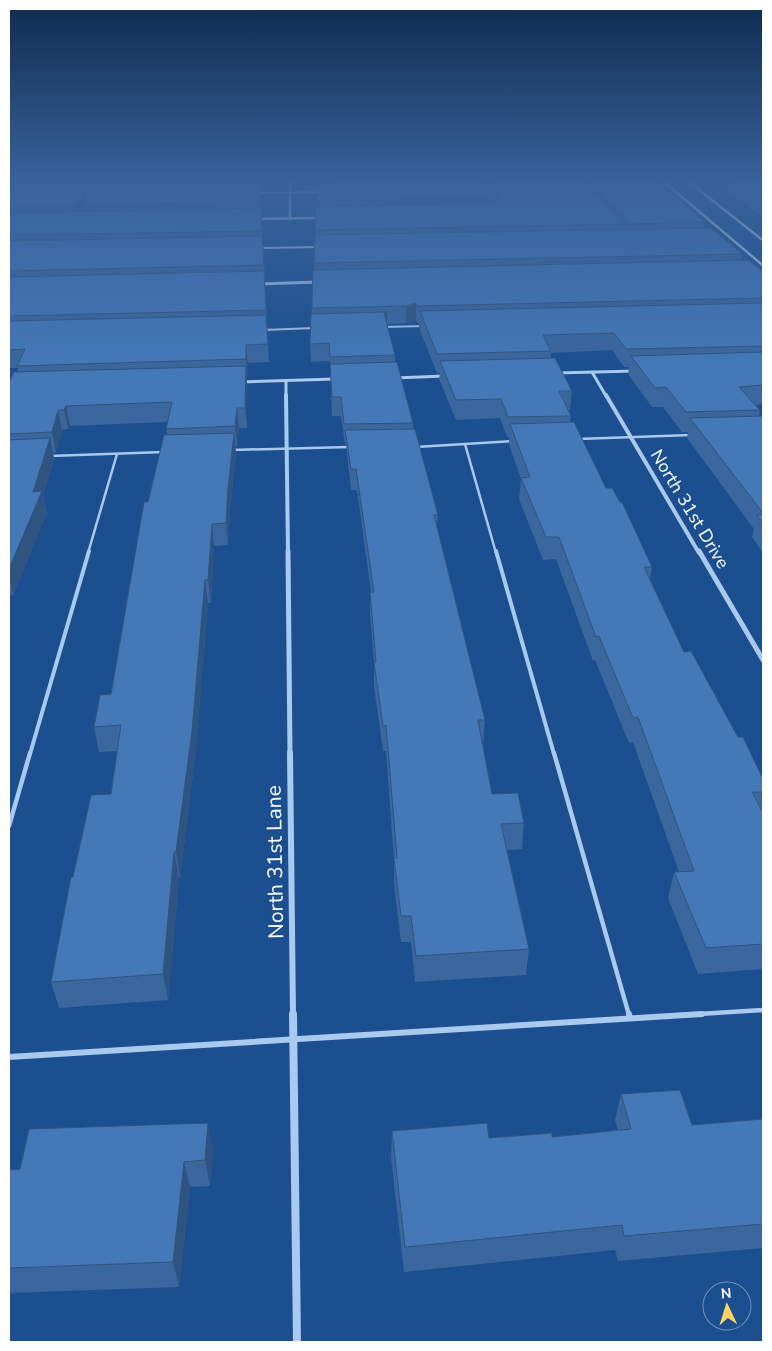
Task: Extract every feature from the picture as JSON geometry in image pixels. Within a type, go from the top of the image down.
[{"type":"street","points":[[737,244],[763,266]]},
{"type":"street","points":[[258,284],[318,282]]},
{"type":"street","points":[[553,373],[640,371]]},
{"type":"street","name":"North 31st Drive","points":[[592,372],[763,660]]},
{"type":"street","points":[[385,378],[454,376]]},
{"type":"street","points":[[237,382],[336,379]]},
{"type":"street","name":"North 31st Lane","points":[[286,381],[297,1342]]},
{"type":"lane","points":[[258,248],[328,247]]},
{"type":"lane","points":[[376,327],[426,326]]},
{"type":"lane","points":[[257,330],[316,328]]},
{"type":"lane","points":[[569,439],[697,435]]},
{"type":"lane","points":[[407,447],[519,440]]},
{"type":"lane","points":[[465,444],[630,1018]]},
{"type":"lane","points":[[230,450],[357,447]]},
{"type":"lane","points":[[48,456],[174,452]]},
{"type":"lane","points":[[9,826],[117,454]]},
{"type":"lane","points":[[9,1057],[763,1010]]},
{"type":"building","points":[[9,244],[263,244],[264,265],[9,271]]},
{"type":"building","points":[[315,244],[730,244],[742,254],[314,263]]},
{"type":"building","points":[[749,260],[763,272],[763,298],[417,306],[416,303],[406,306],[312,308],[313,270]]},
{"type":"building","points":[[264,271],[266,310],[9,316],[9,277]]},
{"type":"building","points":[[763,303],[763,346],[626,349],[614,333],[543,335],[551,351],[437,354],[420,311]]},
{"type":"building","points":[[387,312],[384,313],[395,355],[330,357],[329,343],[310,344],[311,314]]},
{"type":"building","points":[[266,315],[268,344],[246,345],[246,359],[17,366],[25,349],[9,350],[9,321]]},
{"type":"building","points":[[763,352],[763,385],[739,387],[760,410],[686,412],[666,387],[655,388],[631,356]]},
{"type":"building","points":[[555,358],[572,391],[559,391],[571,416],[508,417],[501,399],[456,400],[440,361]]},
{"type":"building","points":[[397,362],[413,423],[344,424],[341,397],[332,397],[330,364]]},
{"type":"building","points":[[246,366],[245,408],[237,408],[235,426],[166,429],[172,402],[66,406],[64,410],[58,410],[52,432],[9,434],[9,382],[14,372]]},
{"type":"building","points":[[763,416],[763,513],[690,418]]},
{"type":"building","points":[[574,422],[606,488],[612,488],[620,502],[622,502],[652,567],[644,567],[684,652],[691,651],[738,737],[743,737],[763,779],[763,792],[752,792],[763,813],[763,944],[706,948],[674,872],[694,871],[638,717],[633,718],[599,636],[596,637],[559,537],[546,537],[521,478],[530,477],[510,424]]},
{"type":"building","points":[[415,429],[438,515],[434,515],[485,720],[478,720],[492,794],[518,793],[524,823],[501,824],[529,949],[416,956],[411,916],[401,916],[394,858],[397,858],[386,725],[383,726],[374,662],[376,662],[370,592],[374,592],[356,469],[351,469],[345,430]]},
{"type":"building","points":[[234,433],[226,523],[212,524],[208,580],[205,580],[192,731],[176,852],[174,852],[163,974],[51,982],[71,877],[73,877],[91,795],[111,794],[121,725],[94,727],[100,695],[111,694],[144,502],[148,502],[164,435]]},
{"type":"building","points":[[50,438],[33,492],[42,491],[9,569],[9,440]]},
{"type":"building","points":[[757,515],[763,515],[763,523]]},
{"type":"building","points":[[680,1090],[692,1125],[763,1119],[763,1224],[624,1236],[622,1225],[405,1247],[392,1131],[487,1123],[489,1138],[552,1133],[552,1137],[631,1129],[621,1094]]},
{"type":"building","points":[[208,1123],[205,1160],[184,1162],[173,1262],[9,1268],[9,1170],[20,1169],[29,1129]]}]
